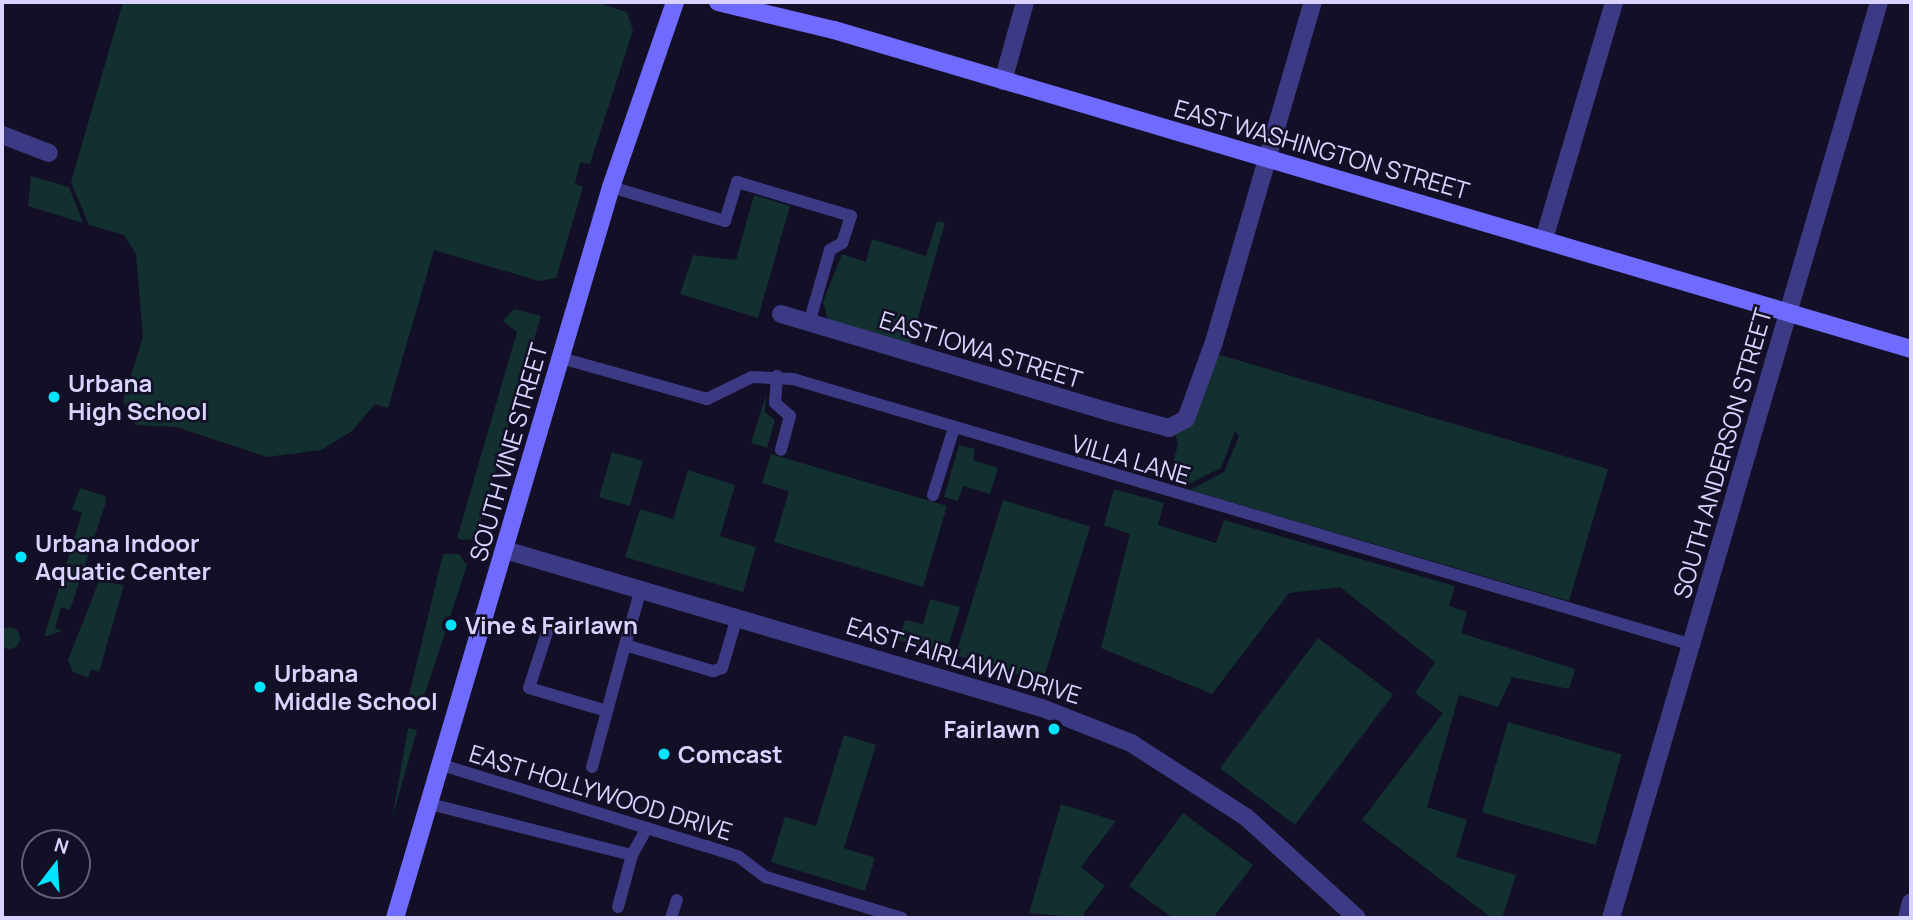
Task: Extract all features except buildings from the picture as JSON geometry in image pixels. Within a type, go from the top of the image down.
[{"type":"main road","name":"SOUTH VINE STREET","points":[[395,918],[611,187],[675,2]]},
{"type":"main road","name":"EAST WASHINGTON STREET","points":[[718,2],[1003,81],[1911,349]]},
{"type":"street","points":[[1003,81],[1025,2]]},
{"type":"street","points":[[1267,158],[1313,2]]},
{"type":"street","points":[[1544,239],[1614,2]]},
{"type":"street","name":"SOUTH ANDERSON STREET","points":[[1611,918],[1879,2]]},
{"type":"street","points":[[2,135],[49,153]]},
{"type":"street","name":"EAST IOWA STREET","points":[[780,314],[1169,428],[1186,419],[1203,379],[1267,158]]},
{"type":"street","name":"EAST FAIRLAWN DRIVE","points":[[505,550],[1042,708],[1131,743],[1246,817],[1357,918]]},
{"type":"street","points":[[1907,918],[1911,902]]},
{"type":"lane","points":[[611,187],[725,221],[737,182],[851,216],[842,243],[830,250],[809,323]]},
{"type":"lane","name":"VILLA LANE","points":[[561,358],[707,399],[752,377],[777,376],[1693,645]]},
{"type":"lane","points":[[777,376],[775,403],[790,416],[780,450]]},
{"type":"lane","points":[[933,495],[954,428]]},
{"type":"lane","points":[[592,767],[641,589]]},
{"type":"lane","points":[[625,645],[713,671],[723,668],[737,617]]},
{"type":"lane","points":[[549,626],[529,688],[607,711]]},
{"type":"lane","name":"EAST HOLLYWOOD DRIVE","points":[[442,765],[739,857],[766,877],[902,918]]},
{"type":"lane","points":[[430,804],[632,855]]},
{"type":"lane","points":[[618,907],[632,855],[647,828]]},
{"type":"lane","points":[[671,918],[677,900]]},
{"type":"green space","points":[[123,2],[595,2],[627,12],[633,30],[590,164],[580,162],[575,184],[583,187],[556,278],[539,281],[434,250],[388,408],[375,404],[352,431],[321,450],[267,457],[176,427],[135,425],[123,401],[143,337],[136,254],[124,235],[89,225],[71,182]]},
{"type":"green space","points":[[31,176],[69,187],[83,223],[28,206]]},
{"type":"green space","points":[[754,195],[790,206],[758,318],[680,294],[693,255],[736,260]]},
{"type":"green space","points":[[937,221],[945,223],[908,352],[831,330],[823,302],[842,254],[866,262],[872,239],[926,256]]},
{"type":"green space","points":[[514,309],[541,316],[475,539],[463,540],[457,538],[517,332],[503,321]]},
{"type":"green space","points":[[1213,353],[1608,469],[1569,601],[1190,490],[1224,472],[1239,436],[1235,431],[1221,468],[1189,484],[1169,477],[1178,444],[1174,429]]},
{"type":"green space","points":[[766,395],[765,412],[775,420],[767,448],[751,443]]},
{"type":"green space","points":[[959,445],[975,449],[973,460],[998,468],[990,494],[963,486],[958,501],[944,497]]},
{"type":"green space","points":[[612,452],[643,461],[630,506],[599,497]]},
{"type":"green space","points":[[771,454],[947,506],[923,587],[774,542],[789,491],[762,483]]},
{"type":"green space","points":[[688,470],[735,485],[720,536],[756,547],[743,592],[625,557],[640,509],[673,519]]},
{"type":"green space","points":[[80,488],[105,496],[106,502],[70,610],[61,607],[55,628],[62,631],[44,637],[82,513],[72,509]]},
{"type":"green space","points":[[1114,489],[1164,503],[1158,525],[1216,543],[1224,520],[1455,586],[1449,606],[1467,612],[1461,633],[1575,669],[1569,689],[1512,677],[1498,707],[1459,695],[1427,807],[1467,820],[1456,857],[1516,875],[1502,918],[1492,918],[1362,820],[1443,713],[1415,693],[1435,662],[1340,587],[1289,593],[1212,694],[1101,648],[1130,534],[1104,525]]},
{"type":"green space","points":[[1003,500],[1090,527],[1043,682],[956,655]]},
{"type":"green space","points":[[443,554],[459,554],[467,565],[421,706],[410,702],[409,695]]},
{"type":"green space","points":[[99,581],[124,585],[99,672],[91,669],[88,678],[73,672],[68,660]]},
{"type":"green space","points":[[930,599],[960,607],[946,653],[899,640],[905,620],[923,624]]},
{"type":"green space","points":[[9,627],[17,630],[20,638],[17,646],[9,649],[1,646],[-2,638],[1,630]]},
{"type":"green space","points":[[1318,638],[1393,695],[1295,825],[1220,768]]},
{"type":"green space","points":[[1508,722],[1621,755],[1596,845],[1482,812]]},
{"type":"green space","points":[[408,728],[417,730],[392,819]]},
{"type":"green space","points":[[844,735],[876,745],[844,848],[875,858],[865,891],[771,862],[785,817],[816,826]]},
{"type":"green space","points":[[1061,804],[1116,821],[1081,867],[1105,886],[1083,914],[1087,918],[1029,913]]},
{"type":"green space","points":[[1183,813],[1253,865],[1213,918],[1173,918],[1129,886]]},
{"type":"place","name":"Urbana High School","points":[[54,397]]},
{"type":"place","name":"Urbana Indoor Aquatic Center","points":[[21,557]]},
{"type":"place","name":"Vine & Fairlawn","points":[[451,625]]},
{"type":"place","name":"Urbana Middle School","points":[[260,687]]},
{"type":"place","name":"Fairlawn","points":[[1054,729]]},
{"type":"place","name":"Comcast","points":[[664,754]]}]
